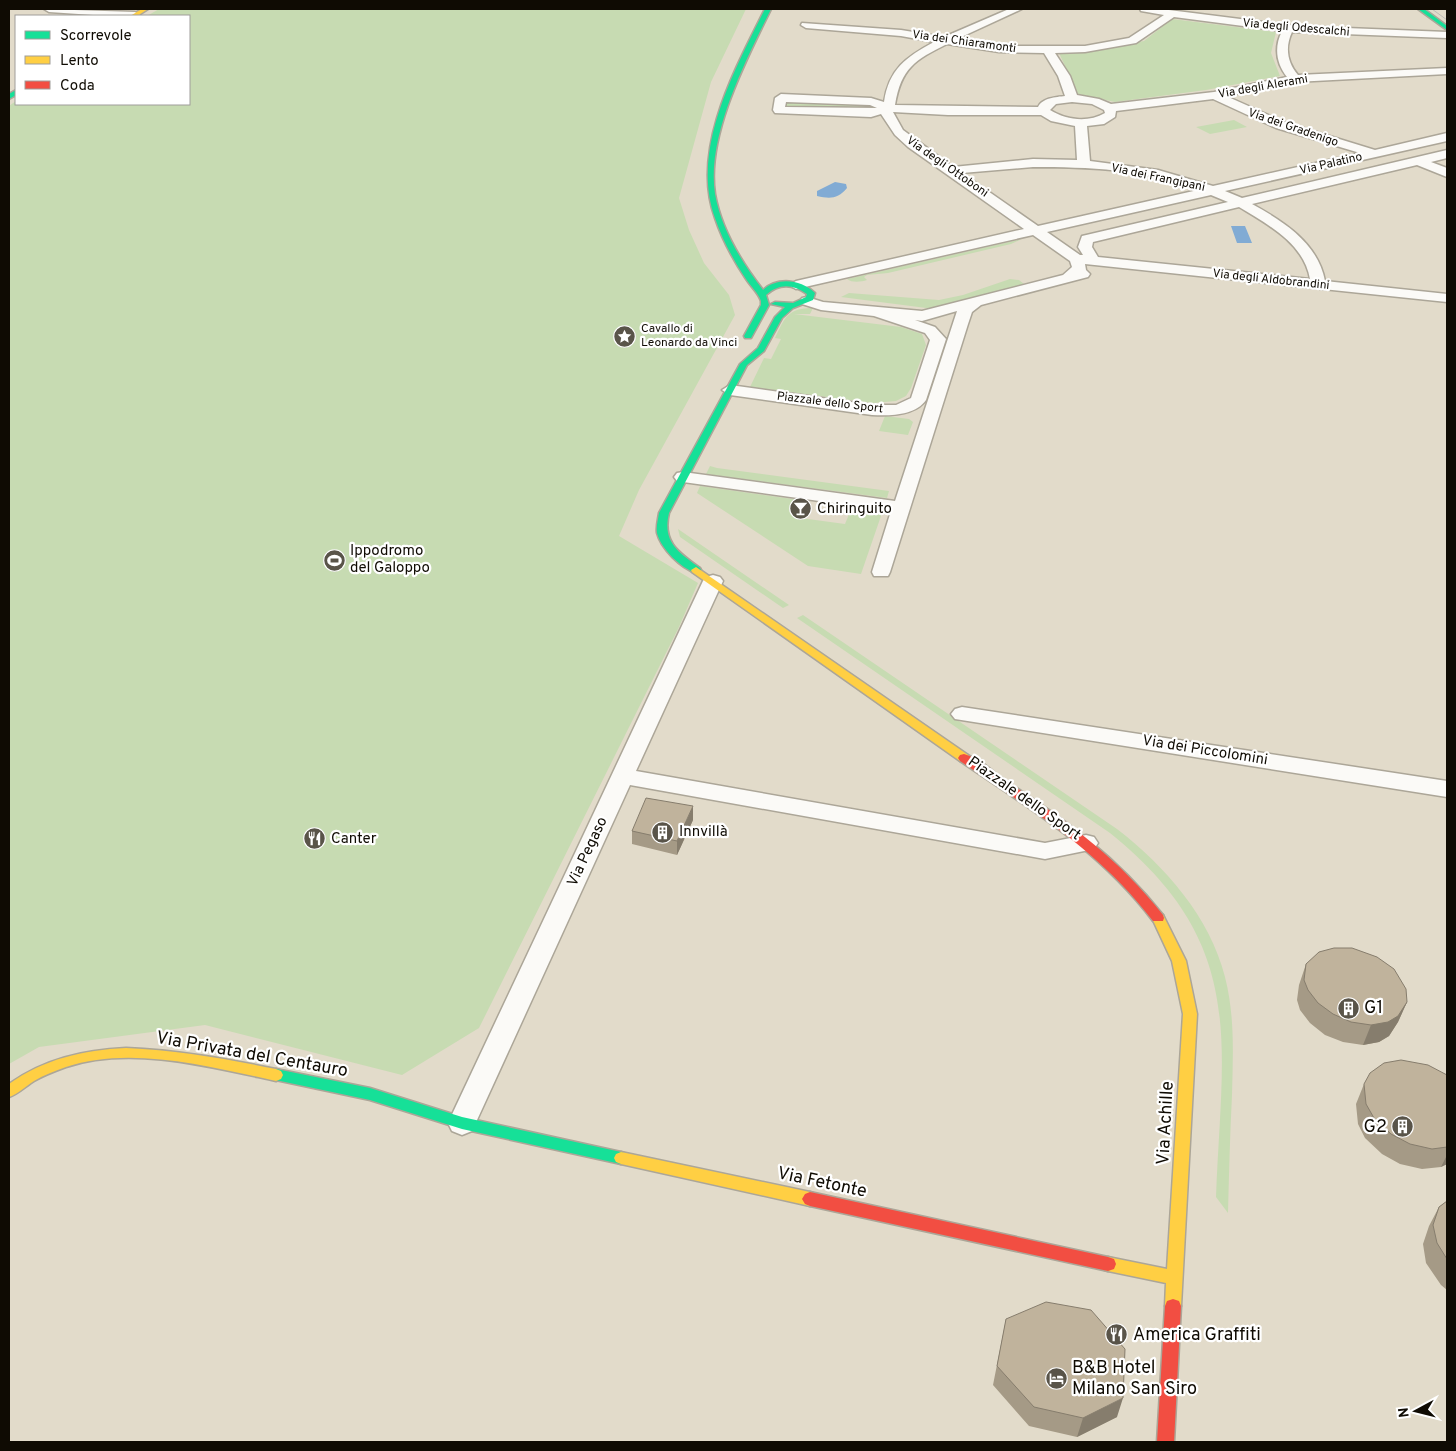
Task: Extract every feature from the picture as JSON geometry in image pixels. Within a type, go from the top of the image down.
[{"type":"street","points":[[49,9],[122,15]]},
{"type":"street","points":[[768,9],[734,86],[712,166],[711,191],[714,207],[738,259],[751,281],[764,296],[778,305],[792,306]]},
{"type":"street","points":[[889,108],[891,88],[899,73],[913,59],[1017,9]]},
{"type":"street","name":"Via degli Odescalchi","points":[[1145,9],[1290,28],[1447,35]]},
{"type":"street","points":[[1421,9],[1447,28]]},
{"type":"street","name":"Via dei Chiaramonti","points":[[806,25],[885,31],[999,48],[1085,49],[1132,41],[1160,25],[1172,14]]},
{"type":"street","points":[[1290,28],[1284,39],[1281,55],[1288,73],[1294,79]]},
{"type":"street","points":[[1048,50],[1064,76],[1072,98]]},
{"type":"street","name":"Via degli Alerami","points":[[1044,112],[1044,106],[1050,102],[1072,98],[1094,101],[1109,108],[1214,95],[1294,79],[1447,71]]},
{"type":"street","name":"Via dei Gradenigo","points":[[1214,95],[1280,126],[1375,154]]},
{"type":"street","points":[[889,108],[871,113],[779,110],[781,98],[871,102],[889,108],[1044,112],[1058,119],[1081,123],[1107,118],[1111,114],[1109,108]]},
{"type":"street","name":"Via degli Ottoboni","points":[[889,108],[887,114],[899,132],[912,144],[1033,226],[1036,232]]},
{"type":"street","points":[[1081,123],[1084,164]]},
{"type":"street","name":"Via Palatino","points":[[1036,232],[1447,137]]},
{"type":"street","name":"Via Palatino","points":[[1094,261],[1085,247],[1088,238],[1447,154]]},
{"type":"street","points":[[1419,161],[1447,173]]},
{"type":"street","name":"Via dei Frangipani","points":[[952,171],[1012,164],[1084,164],[1137,171],[1215,190]]},
{"type":"street","points":[[1215,190],[1242,202],[1280,226],[1295,239],[1309,258],[1317,277],[1318,285]]},
{"type":"street","points":[[1049,239],[1059,234],[1058,226]]},
{"type":"street","points":[[744,364],[743,348],[765,305],[764,296],[770,287],[1036,232],[1076,259],[1080,268],[1069,276]]},
{"type":"street","points":[[738,259],[752,271],[810,292],[811,297],[807,301]]},
{"type":"street","points":[[1076,259],[1094,261]]},
{"type":"street","name":"Piazzale dello Sport","points":[[1086,842],[669,549],[660,536],[659,528],[662,518],[744,364],[761,349],[779,317],[792,306],[807,301],[820,306],[922,316],[1069,276],[1091,272],[1094,261]]},
{"type":"street","name":"Via degli Aldobrandini","points":[[1094,261],[1447,298]]},
{"type":"street","points":[[881,572],[965,310],[975,303]]},
{"type":"street","name":"Piazzale dello Sport","points":[[730,390],[872,410],[895,410],[912,405],[918,400],[938,339],[930,330],[880,313]]},
{"type":"street","points":[[684,477],[901,507]]},
{"type":"street","name":"Via Pegaso","points":[[462,1123],[713,581]]},
{"type":"street","name":"Via dei Piccolomini","points":[[962,714],[1447,788]]},
{"type":"street","name":"Piazzale dello Sport","points":[[623,776],[1045,851],[1086,842]]},
{"type":"street","name":"Via Achille","points":[[1086,842],[1127,878],[1152,907],[1173,944],[1185,980],[1190,1014],[1165,1442]]},
{"type":"street","name":"Via Privata del Centauro","points":[[9,1091],[17,1084],[52,1066],[82,1058],[114,1053],[152,1054],[191,1058],[384,1097],[462,1123]]},
{"type":"street","name":"Via Fetonte","points":[[462,1123],[1175,1278]]},
{"type":"green space","name":"Ippodromo del Galoppo","points":[[159,9],[746,9],[711,82],[679,198],[689,230],[704,263],[729,295],[735,315],[639,490],[619,536],[698,583],[679,627],[479,1028],[402,1075],[205,1025],[39,1047],[9,1064],[9,106],[15,102],[15,105],[190,105],[190,15],[149,15]]},
{"type":"green space","points":[[1172,19],[1276,32],[1271,53],[1280,76],[1206,90],[1115,102],[1078,94],[1059,53],[1090,51],[1144,41]]},
{"type":"green space","points":[[786,99],[870,103],[870,111],[786,108]]},
{"type":"green space","points":[[1234,120],[1247,127],[1210,134],[1196,127]]},
{"type":"green space","points":[[1022,239],[1011,244],[888,273],[867,275],[864,277],[867,280],[865,281],[854,282],[847,279]]},
{"type":"green space","points":[[1010,279],[1019,280],[1024,284],[942,308],[936,306],[934,309],[841,297],[849,293],[939,300],[963,295]]},
{"type":"green space","points":[[805,308],[813,308],[810,314],[794,314],[901,327],[922,334],[926,345],[911,388],[906,396],[896,401],[873,403],[750,387],[764,358],[771,359],[781,339],[775,338],[788,315]]},
{"type":"green space","points":[[885,416],[909,419],[913,422],[908,435],[879,431]]},
{"type":"green space","points":[[710,466],[889,491],[887,498],[706,474]]},
{"type":"green space","points":[[700,486],[800,500],[793,517],[845,524],[852,507],[878,510],[882,513],[861,574],[808,566],[697,493]]},
{"type":"green space","points":[[678,529],[789,605],[783,608],[680,537]]},
{"type":"green space","points":[[803,615],[1117,829],[1152,859],[1183,894],[1209,934],[1218,955],[1225,977],[1230,1006],[1233,1065],[1228,1213],[1216,1197],[1221,1090],[1221,1043],[1217,998],[1206,956],[1186,915],[1154,874],[1110,833],[797,618]]},
{"type":"water","points":[[835,182],[846,184],[847,188],[834,197],[817,196],[817,191]]},
{"type":"water","points":[[1231,226],[1245,226],[1252,243],[1237,243]]},
{"type":"building","points":[[646,798],[693,806],[677,841],[632,831]]},
{"type":"building","name":"G1","points":[[1334,948],[1352,948],[1377,957],[1394,969],[1406,989],[1407,1002],[1398,1016],[1388,1022],[1371,1025],[1351,1022],[1333,1014],[1318,1003],[1308,990],[1304,980],[1306,964],[1319,952]]},
{"type":"building","name":"G2","points":[[1401,1060],[1428,1065],[1447,1075],[1447,1147],[1432,1149],[1410,1144],[1391,1134],[1374,1118],[1366,1104],[1364,1084],[1370,1073],[1384,1063]]},
{"type":"building","points":[[1447,1201],[1447,1259],[1437,1243],[1433,1225],[1439,1207]]},
{"type":"building","name":"B&B Hotel Milano San Siro","points":[[1046,1302],[1091,1310],[1125,1349],[1123,1398],[1083,1418],[1034,1407],[997,1366],[1006,1319]]},
{"type":"tram line","points":[[1432,9],[1447,20]]},
{"type":"traffic: fast","points":[[748,336],[765,305],[765,301],[741,264],[718,218],[712,194],[711,167],[715,140],[733,83],[768,9]]},
{"type":"traffic: fast","points":[[1421,9],[1447,28]]},
{"type":"traffic: fast","points":[[9,97],[15,93]]},
{"type":"traffic: fast","points":[[763,294],[774,286],[786,283],[799,286],[811,293],[810,298],[793,306],[775,304]]},
{"type":"traffic: fast","points":[[696,570],[674,553],[664,539],[662,532],[664,513],[744,364],[761,349],[779,317],[792,305]]},
{"type":"traffic: fast","points":[[276,1075],[370,1094],[462,1123],[621,1158]]},
{"type":"traffic: slow","points":[[135,15],[145,9]]},
{"type":"traffic: slow","points":[[696,570],[964,758]]},
{"type":"traffic: slow","points":[[1158,918],[1179,961],[1190,1014],[1173,1306]]},
{"type":"traffic: slow","points":[[9,1091],[38,1072],[66,1061],[95,1055],[126,1053],[187,1058],[276,1075]]},
{"type":"traffic: slow","points":[[621,1158],[810,1199]]},
{"type":"traffic: slow","points":[[1108,1264],[1175,1278]]},
{"type":"traffic: jam","points":[[964,758],[1043,811],[1093,849],[1139,893],[1158,918]]},
{"type":"traffic: jam","points":[[810,1199],[1108,1264]]},
{"type":"traffic: jam","points":[[1165,1442],[1173,1306]]},
{"type":"place","name":"Cavallo di Leonardo da Vinci","points":[[625,336]]},
{"type":"place","name":"Chiringuito","points":[[801,509]]},
{"type":"place","name":"Ippodromo del Galoppo","points":[[334,560]]},
{"type":"place","name":"Innvillà","points":[[663,832]]},
{"type":"place","name":"Canter","points":[[315,839]]},
{"type":"place","name":"G1","points":[[1348,1008]]},
{"type":"place","name":"G2","points":[[1403,1127]]},
{"type":"place","name":"America Graffiti","points":[[1117,1335]]},
{"type":"place","name":"B&B Hotel Milano San Siro","points":[[1056,1378]]}]
